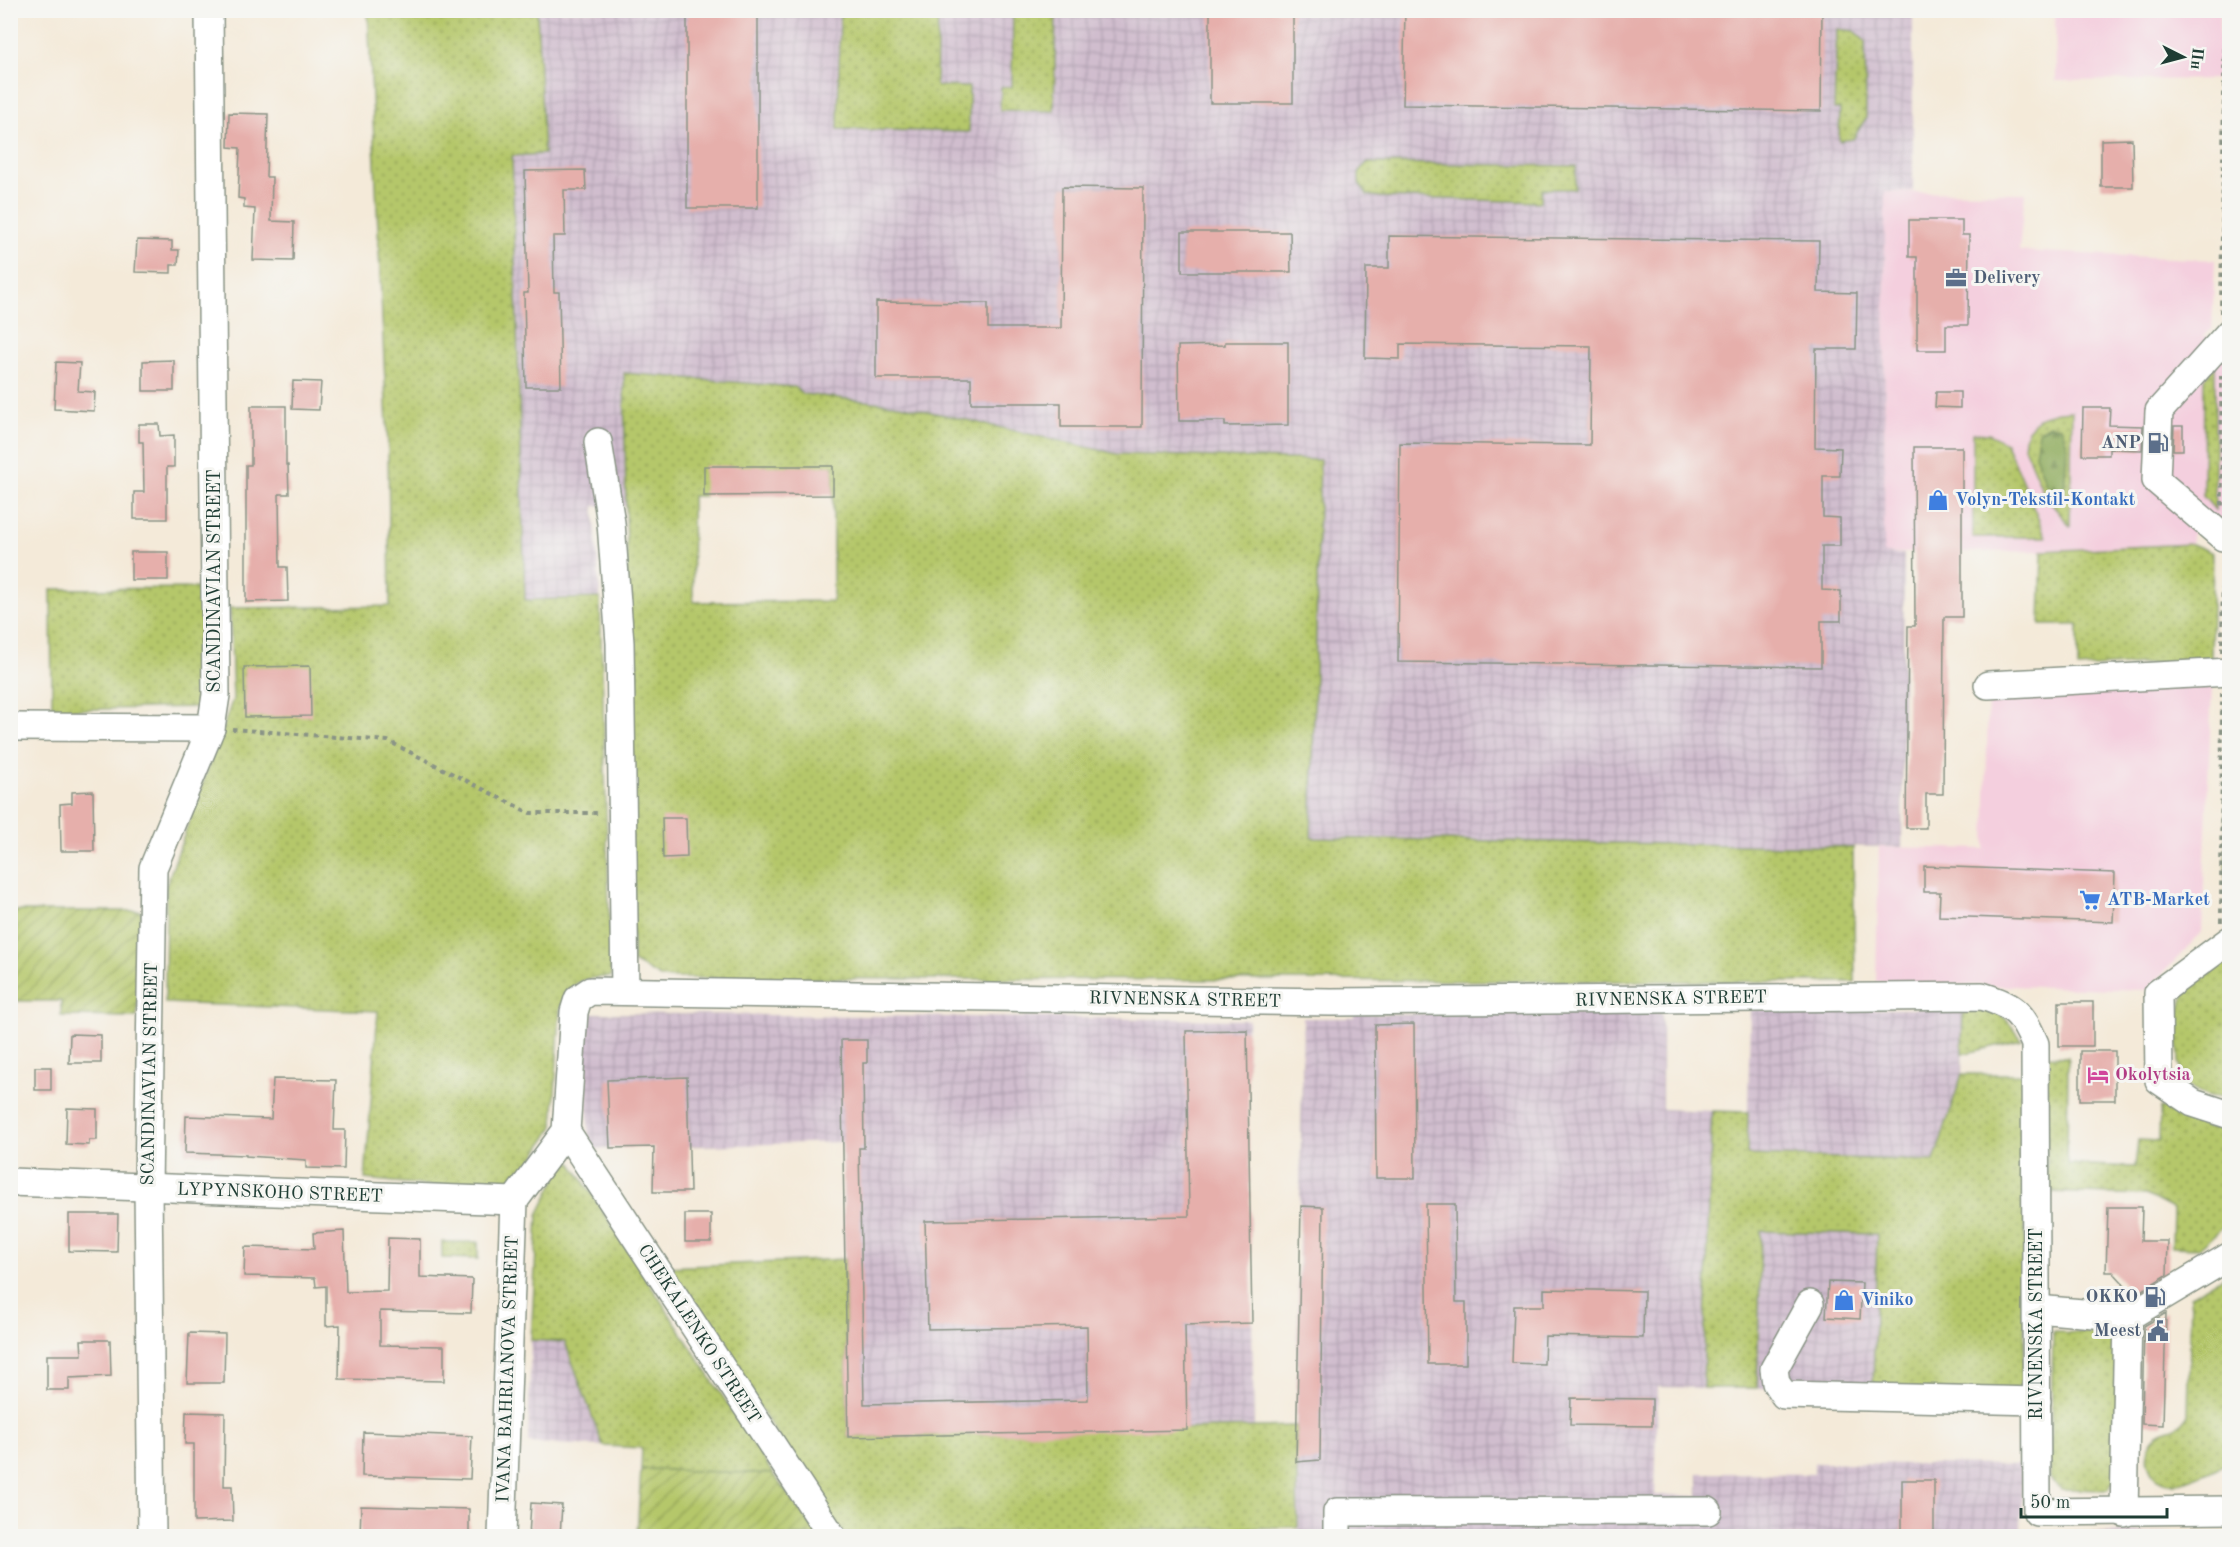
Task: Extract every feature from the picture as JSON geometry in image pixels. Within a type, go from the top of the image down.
[{"type":"street","name":"SCANDINAVIAN STREET","points":[[152,1536],[148,1188],[153,868],[211,728],[216,684],[209,10]]},
{"type":"street","points":[[2225,337],[2159,411],[2156,480],[2226,537]]},
{"type":"street","points":[[598,442],[611,523],[620,643],[625,991]]},
{"type":"street","points":[[1988,685],[2226,672]]},
{"type":"street","points":[[10,727],[211,728]]},
{"type":"street","points":[[2225,944],[2158,993],[2159,1080],[2193,1102],[2229,1114]]},
{"type":"street","name":"RIVNENSKA STREET","points":[[566,1131],[574,1011],[578,999],[590,991],[1331,1002],[1982,996],[2006,1004],[2024,1021],[2035,1044],[2037,1512],[2124,1513],[2229,1510]]},
{"type":"street","points":[[514,1201],[566,1131]]},
{"type":"street","name":"CHEKALENKO STREET","points":[[566,1131],[832,1536]]},
{"type":"street","name":"LYPYNSKOHO STREET","points":[[10,1182],[514,1201]]},
{"type":"street","name":"IVANA BAHRIANOVA STREET","points":[[502,1536],[514,1201]]},
{"type":"street","points":[[2037,1309],[2128,1317],[2229,1256]]},
{"type":"street","points":[[1810,1305],[1774,1369],[1776,1383],[1784,1395],[2037,1401]]},
{"type":"street","points":[[2124,1513],[2128,1317]]},
{"type":"street","points":[[1337,1536],[1337,1512],[1708,1511]]},
{"type":"path","points":[[2225,10],[2225,944]]},
{"type":"path","points":[[211,728],[388,741],[530,813],[622,813]]},
{"type":"shaded area","points":[[537,11],[1913,11],[1913,191],[1885,192],[1884,553],[1904,554],[1902,847],[1311,839],[1320,460],[1117,454],[900,405],[803,394],[794,387],[624,373],[625,506],[594,506],[600,598],[525,601],[512,156],[544,154]]},
{"type":"shaded area","points":[[2055,11],[2219,11],[2220,79],[2056,81]]},
{"type":"shaded area","points":[[1885,192],[2025,193],[2019,251],[2215,260],[2212,329],[2202,337],[2229,338],[2229,533],[2192,532],[2192,544],[2042,551],[1884,553]]},
{"type":"shaded area","points":[[2212,684],[2202,932],[2147,990],[1876,982],[1879,847],[1985,849],[1988,694]]},
{"type":"shaded area","points":[[1750,1009],[1963,1009],[1962,1074],[1934,1161],[1747,1155]]},
{"type":"shaded area","points":[[584,1013],[1249,1020],[1247,1030],[1254,1429],[848,1437],[842,1142],[589,1149]]},
{"type":"shaded area","points":[[1662,1013],[1662,1109],[1712,1111],[1703,1388],[1658,1387],[1655,1495],[1698,1496],[1698,1473],[1814,1474],[1814,1463],[2022,1465],[2021,1532],[2197,1533],[2201,1536],[1298,1536],[1296,1426],[1303,1018],[1354,1018],[1354,1014]]},
{"type":"shaded area","points":[[1761,1231],[1877,1234],[1873,1391],[1757,1388]]},
{"type":"shaded area","points":[[531,1340],[565,1342],[603,1446],[528,1443]]},
{"type":"green space","points":[[368,11],[537,11],[544,154],[512,156],[525,600],[600,598],[611,977],[592,978],[579,982],[564,999],[560,1009],[553,1127],[516,1186],[495,1192],[365,1179],[378,1011],[165,1003],[166,886],[233,699],[230,608],[390,606],[388,448]]},
{"type":"green space","points":[[840,11],[938,11],[936,86],[969,87],[969,132],[838,129]]},
{"type":"green space","points":[[1013,11],[1056,11],[1054,111],[1000,110],[1001,87],[1012,87]]},
{"type":"green space","points":[[1837,29],[1854,31],[1865,41],[1866,118],[1853,139],[1839,141],[1840,109],[1834,109]]},
{"type":"green space","points":[[1367,163],[1576,166],[1575,189],[1542,189],[1541,202],[1381,197],[1367,195],[1359,183],[1359,171]]},
{"type":"green space","points":[[2215,366],[2215,510],[2203,496],[2204,378]]},
{"type":"green space","points":[[624,373],[794,387],[803,394],[900,405],[1117,454],[1320,460],[1311,838],[1853,847],[1855,982],[662,978],[633,962]],"holes":[[[833,466],[833,601],[693,602],[692,496],[704,496]]]},
{"type":"green space","points":[[2072,411],[2070,526],[2045,496],[2024,447],[2028,430],[2040,417]]},
{"type":"green space","points":[[2049,425],[2061,427],[2067,444],[2064,494],[2055,495],[2049,492],[2035,454],[2039,431]]},
{"type":"green space","points":[[1973,433],[1989,434],[2006,443],[2046,537],[1973,537]]},
{"type":"green space","points":[[2192,544],[2213,553],[2211,660],[2078,668],[2078,625],[2040,625],[2042,551]]},
{"type":"green space","points":[[209,588],[204,707],[52,710],[51,589]]},
{"type":"green space","points":[[2227,679],[2229,679],[2230,894],[2226,894]]},
{"type":"green space","points":[[11,911],[141,911],[137,1017],[61,1016],[61,1001],[11,1001]]},
{"type":"green space","points":[[2229,954],[2229,1095],[2209,1097],[2191,1088],[2185,1080],[2179,1062],[2177,1027],[2182,1000],[2188,987]]},
{"type":"green space","points":[[1963,1009],[1985,1009],[1999,1013],[2022,1040],[1962,1054]]},
{"type":"green space","points":[[2046,1056],[2068,1057],[2067,1164],[2135,1167],[2138,1140],[2159,1141],[2160,1108],[2171,1110],[2201,1125],[2229,1134],[2229,1222],[2199,1248],[2172,1247],[2173,1209],[2146,1195],[2047,1192]]},
{"type":"green space","points":[[1962,1074],[2026,1074],[2024,1394],[1873,1391],[1877,1234],[1761,1231],[1757,1388],[1703,1388],[1712,1111],[1748,1112],[1747,1155],[1934,1161]]},
{"type":"green space","points":[[567,1156],[773,1474],[641,1469],[642,1448],[603,1446],[565,1342],[531,1340],[538,1215]]},
{"type":"green space","points":[[442,1242],[478,1242],[478,1259],[442,1258]]},
{"type":"green space","points":[[845,1259],[848,1437],[1296,1426],[1298,1527],[849,1536],[841,1532],[667,1267]]},
{"type":"green space","points":[[2229,1273],[2229,1459],[2227,1463],[2183,1482],[2162,1481],[2154,1475],[2148,1463],[2148,1452],[2151,1442],[2158,1434],[2176,1427],[2188,1415],[2191,1296]]},
{"type":"green space","points":[[2053,1332],[2119,1334],[2116,1479],[2108,1490],[2061,1489],[2050,1479]]},
{"type":"green space","points":[[641,1469],[773,1474],[819,1536],[637,1536]]},
{"type":"building","points":[[687,10],[758,10],[758,208],[687,208]]},
{"type":"building","points":[[1210,10],[1293,10],[1293,103],[1210,103]]},
{"type":"building","points":[[1405,10],[1822,10],[1821,111],[1403,105]]},
{"type":"building","points":[[229,113],[268,114],[266,177],[272,177],[271,221],[294,222],[293,261],[253,260],[255,209],[244,208],[244,199],[238,198],[240,148],[228,147]]},
{"type":"building","points":[[2132,139],[2133,187],[2101,187],[2101,140]]},
{"type":"building","points":[[585,170],[586,190],[564,190],[565,236],[553,236],[554,292],[559,292],[561,387],[526,387],[524,293],[528,293],[525,171]]},
{"type":"building","points":[[1062,187],[1143,188],[1142,427],[1061,427],[1061,403],[971,403],[971,378],[876,378],[876,302],[988,303],[988,328],[1061,328]]},
{"type":"building","points":[[1909,220],[1962,220],[1962,235],[1969,235],[1968,325],[1946,325],[1946,350],[1917,350],[1917,257],[1909,257]]},
{"type":"building","points":[[1182,232],[1290,232],[1291,272],[1182,272]]},
{"type":"building","points":[[1389,236],[1819,241],[1818,292],[1857,293],[1856,349],[1816,349],[1815,447],[1841,448],[1840,476],[1823,476],[1823,517],[1840,518],[1840,546],[1822,546],[1822,590],[1841,591],[1841,621],[1821,621],[1821,667],[1398,662],[1400,443],[1590,445],[1591,346],[1400,344],[1400,359],[1365,358],[1366,268],[1389,268]]},
{"type":"building","points":[[137,240],[172,241],[172,250],[179,250],[178,265],[171,265],[171,273],[135,272]]},
{"type":"building","points":[[1225,342],[1288,342],[1288,425],[1225,426],[1225,421],[1179,421],[1178,346],[1225,345]]},
{"type":"building","points":[[174,360],[174,391],[143,391],[143,361]]},
{"type":"building","points":[[56,362],[80,363],[78,391],[95,392],[94,411],[54,409]]},
{"type":"building","points":[[293,381],[321,382],[319,410],[292,409]]},
{"type":"building","points":[[1936,392],[1960,392],[1960,408],[1935,407]]},
{"type":"building","points":[[251,406],[286,406],[286,465],[288,465],[289,494],[279,494],[280,567],[287,567],[288,601],[246,602],[246,465],[251,465]]},
{"type":"building","points":[[2083,408],[2110,408],[2109,425],[2143,426],[2142,450],[2109,449],[2109,455],[2082,455]]},
{"type":"building","points":[[139,424],[159,424],[160,436],[174,435],[174,467],[167,467],[167,519],[134,519],[134,492],[144,492],[143,442],[139,442]]},
{"type":"building","points":[[2174,426],[2183,426],[2183,450],[2173,450]]},
{"type":"building","points":[[1914,447],[1962,447],[1962,617],[1944,617],[1943,794],[1926,794],[1926,828],[1906,828],[1908,626],[1915,626]]},
{"type":"building","points":[[704,466],[833,466],[833,495],[704,496]]},
{"type":"building","points":[[131,552],[168,552],[168,580],[131,580]]},
{"type":"building","points":[[310,666],[311,716],[245,717],[244,667]]},
{"type":"building","points":[[93,791],[94,851],[61,851],[60,804],[72,803],[72,792]]},
{"type":"building","points":[[662,818],[686,818],[687,857],[663,858]]},
{"type":"building","points":[[1924,866],[2115,873],[2113,922],[1939,916],[1940,892],[1924,892]]},
{"type":"building","points":[[2059,1002],[2093,1002],[2093,1046],[2059,1046]]},
{"type":"building","points":[[1414,1024],[1415,1178],[1376,1178],[1375,1025]]},
{"type":"building","points":[[1247,1030],[1252,1323],[1185,1325],[1187,1430],[848,1437],[841,1040],[867,1040],[867,1063],[863,1063],[864,1148],[859,1148],[864,1404],[1088,1400],[1087,1326],[928,1329],[925,1221],[1189,1216],[1186,1031]]},
{"type":"building","points":[[70,1034],[101,1035],[101,1063],[69,1063]]},
{"type":"building","points":[[2080,1051],[2115,1051],[2115,1100],[2080,1100]]},
{"type":"building","points":[[35,1067],[51,1067],[51,1090],[35,1090]]},
{"type":"building","points":[[687,1077],[690,1192],[653,1192],[654,1147],[610,1148],[607,1080]]},
{"type":"building","points":[[273,1079],[336,1080],[334,1130],[345,1130],[344,1169],[306,1168],[306,1160],[185,1153],[186,1116],[271,1119]]},
{"type":"building","points":[[67,1108],[97,1109],[97,1140],[89,1140],[89,1145],[66,1144]]},
{"type":"building","points":[[1426,1204],[1455,1204],[1456,1302],[1466,1302],[1466,1364],[1428,1364]]},
{"type":"building","points":[[1301,1206],[1323,1207],[1320,1460],[1296,1462]]},
{"type":"building","points":[[2108,1207],[2142,1207],[2141,1241],[2168,1241],[2167,1275],[2134,1295],[2113,1272],[2106,1272]]},
{"type":"building","points":[[69,1214],[118,1214],[117,1252],[69,1251]]},
{"type":"building","points":[[685,1214],[711,1214],[711,1242],[685,1242]]},
{"type":"building","points":[[344,1231],[346,1292],[387,1291],[388,1238],[420,1239],[420,1277],[472,1279],[471,1313],[380,1311],[380,1345],[444,1346],[444,1381],[339,1379],[340,1325],[326,1326],[326,1286],[316,1287],[315,1278],[244,1276],[245,1247],[314,1249],[313,1233]]},
{"type":"building","name":"Viniko","points":[[1828,1282],[1862,1283],[1860,1319],[1826,1317]]},
{"type":"building","points":[[1544,1289],[1644,1291],[1643,1338],[1545,1336],[1544,1364],[1512,1363],[1514,1306],[1544,1306]]},
{"type":"building","points":[[2166,1313],[2163,1425],[2142,1424],[2144,1326]]},
{"type":"building","points":[[189,1333],[225,1334],[224,1383],[187,1383]]},
{"type":"building","points":[[81,1340],[110,1340],[111,1376],[69,1378],[69,1390],[47,1390],[47,1355],[82,1355]]},
{"type":"building","points":[[1571,1398],[1652,1399],[1652,1426],[1570,1425]]},
{"type":"building","points":[[186,1412],[225,1413],[224,1486],[232,1486],[233,1521],[194,1522],[194,1444],[185,1444]]},
{"type":"building","points":[[363,1432],[472,1436],[470,1479],[362,1476]]},
{"type":"building","points":[[1902,1480],[1934,1480],[1934,1536],[1902,1536]]},
{"type":"building","points":[[531,1503],[562,1505],[560,1536],[529,1536]]},
{"type":"building","points":[[361,1506],[469,1509],[469,1536],[360,1536]]},
{"type":"place","name":"Delivery","points":[[1956,278]]},
{"type":"place","name":"ANP","points":[[2158,443]]},
{"type":"place","name":"Volyn-Tekstil-Kontakt","points":[[1938,500]]},
{"type":"place","name":"ATB-Market","points":[[2090,900]]},
{"type":"place","name":"Okolytsia","points":[[2098,1075]]},
{"type":"place","name":"OKKO","points":[[2155,1297]]},
{"type":"place","name":"Viniko","points":[[1844,1300]]},
{"type":"place","name":"Meest","points":[[2158,1331]]}]
